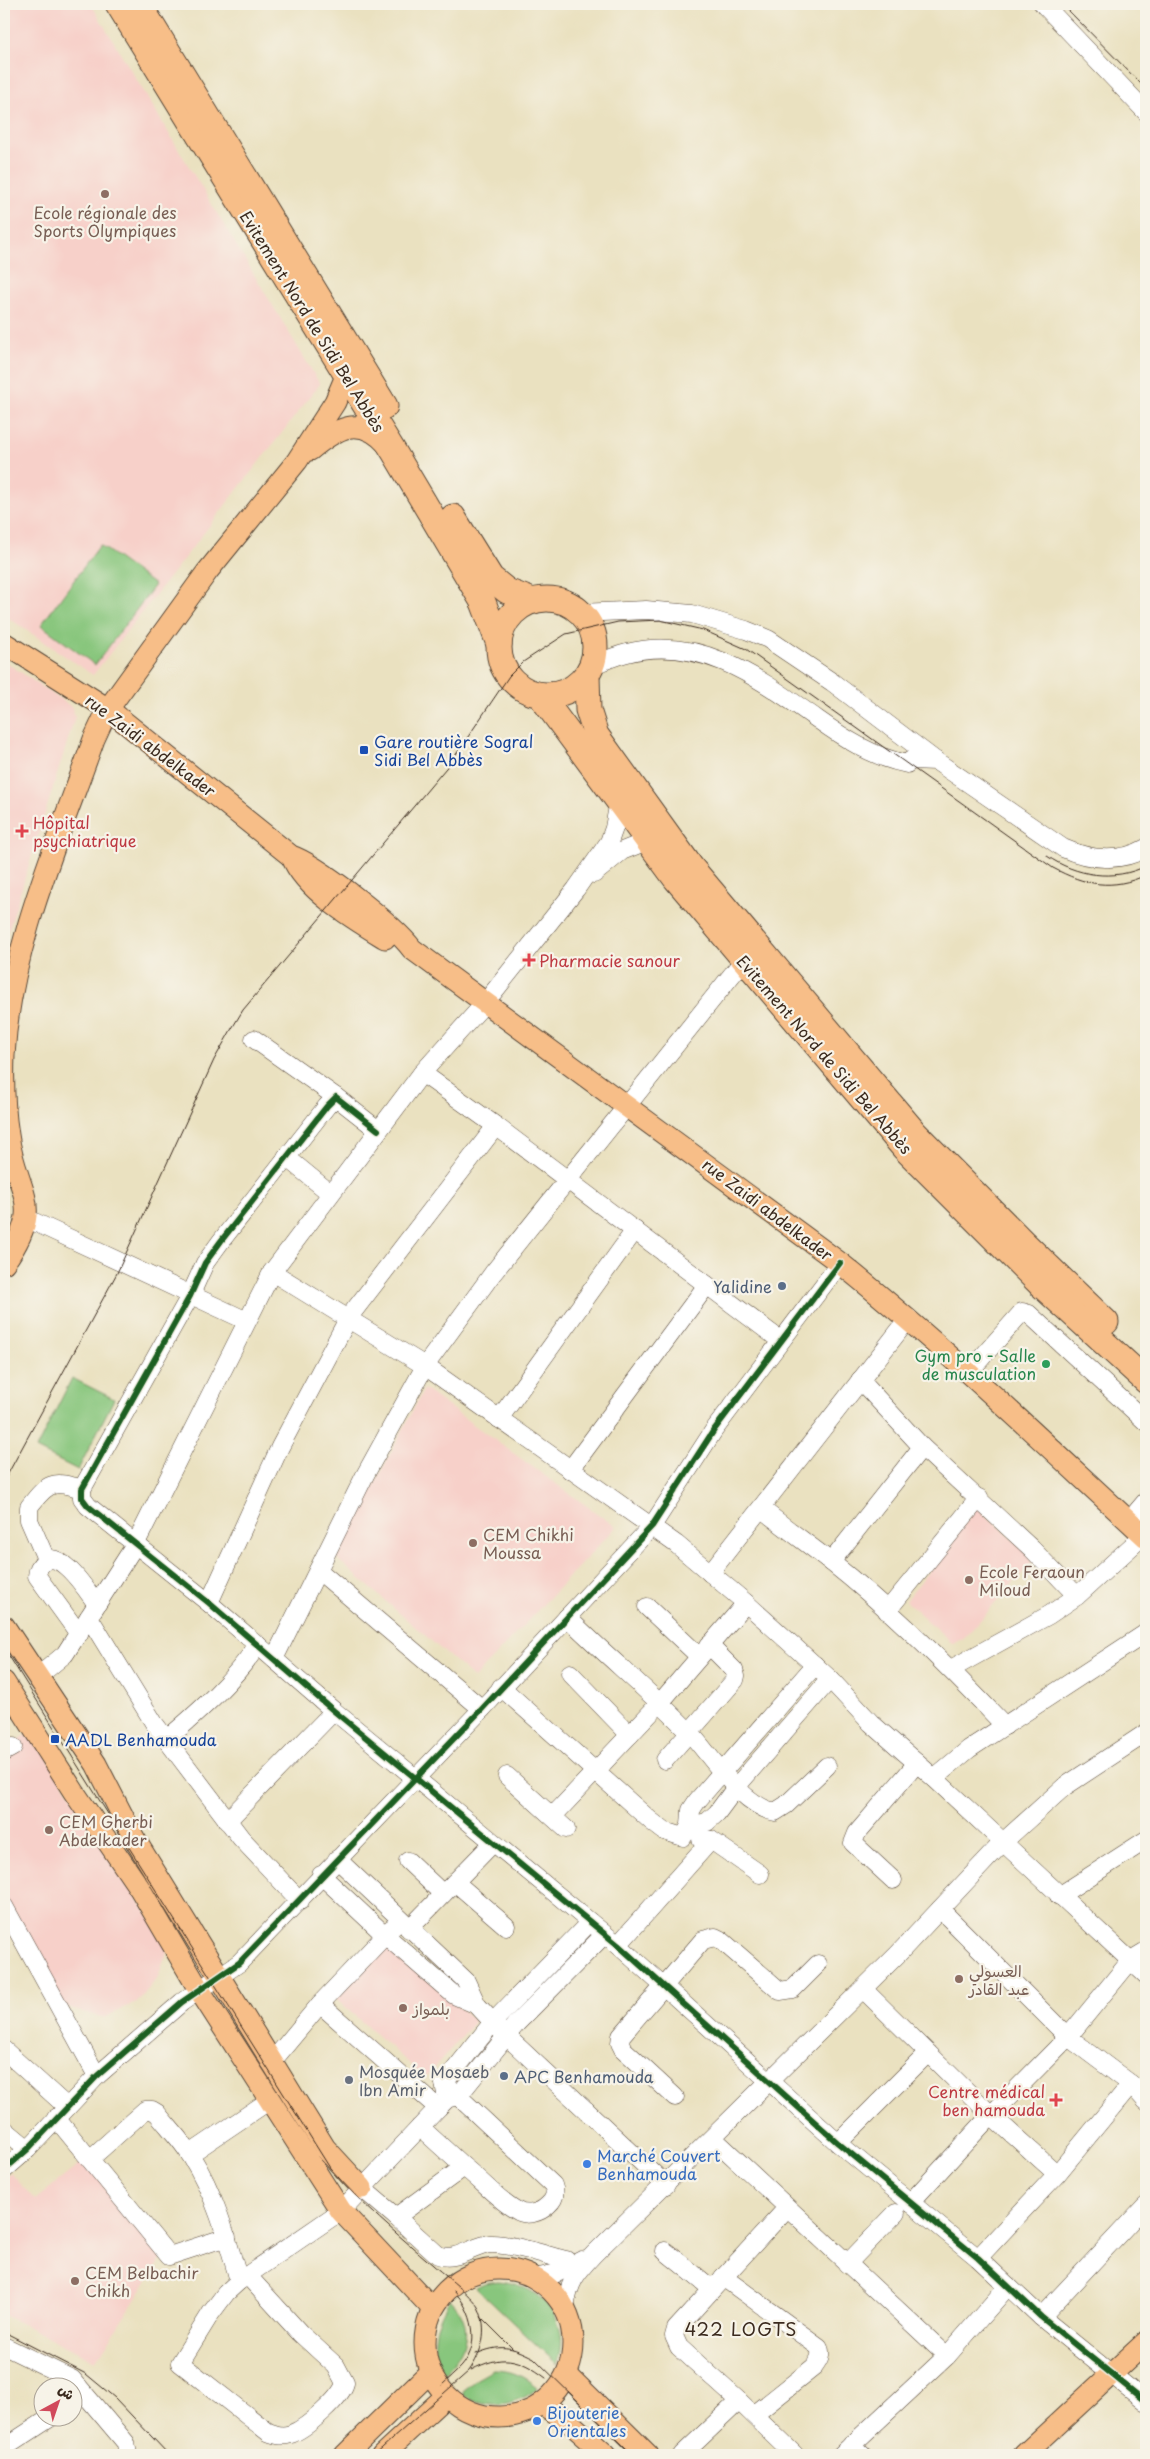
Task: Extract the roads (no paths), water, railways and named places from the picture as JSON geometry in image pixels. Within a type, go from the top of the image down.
[{"type":"highway","name":"Evitement Nord de Sidi Bel Abbès","points":[[118,4],[394,452],[482,602],[499,644]]},
{"type":"highway","name":"Evitement Nord de Sidi Bel Abbès","points":[[139,4],[481,564],[499,585],[533,601]]},
{"type":"highway","points":[[550,599],[566,603],[580,613],[591,628],[594,640],[589,670],[578,684],[566,692],[553,695],[540,695],[517,685],[509,677],[501,663],[499,644],[501,632],[509,617],[522,606],[533,601],[550,599]]},
{"type":"highway","name":"Evitement Nord de Sidi Bel Abbès","points":[[589,670],[588,710],[596,735],[691,866],[915,1133],[1052,1271],[1146,1359]]},
{"type":"highway","name":"Evitement Nord de Sidi Bel Abbès","points":[[540,695],[647,841],[743,960],[904,1148],[1040,1284],[1146,1381]]},
{"type":"main road","points":[[4,1263],[18,1243],[26,1218],[26,1199],[6,1133],[4,1058],[11,1001],[19,961],[91,747],[108,709],[207,572],[296,461],[335,402],[346,376]]},
{"type":"main road","points":[[296,461],[328,436],[347,428],[372,430],[394,452]]},
{"type":"main road","name":"rue Zaidi abdelkader","points":[[4,643],[108,709],[291,856],[303,877],[333,902],[383,937],[400,946],[412,949],[484,1004],[840,1263],[909,1318],[970,1372],[1140,1531]]},
{"type":"main road","points":[[4,1626],[35,1674],[59,1705],[96,1764],[134,1838],[325,2148],[362,2188]]},
{"type":"main road","points":[[4,1682],[74,1792],[140,1889],[198,1988],[341,2211],[432,2308]]},
{"type":"main road","points":[[502,2268],[519,2271],[535,2278],[552,2291],[565,2308],[572,2330],[573,2353],[567,2374],[558,2388],[542,2404],[524,2413],[503,2418],[482,2416],[463,2408],[446,2396],[430,2372],[424,2351],[425,2329],[432,2308],[440,2296],[454,2283],[468,2274],[485,2269],[502,2268]]},
{"type":"main road","points":[[1024,2455],[1146,2342]]},
{"type":"main road","points":[[345,2455],[430,2372]]},
{"type":"main road","points":[[567,2374],[648,2455]]},
{"type":"main road","points":[[382,2455],[446,2396]]},
{"type":"main road","points":[[542,2404],[569,2422],[606,2455]]},
{"type":"street","points":[[1043,4],[1146,112]]},
{"type":"street","points":[[580,613],[624,610],[666,611],[692,614],[746,630],[784,648],[936,761],[1045,838],[1079,855],[1096,858],[1118,858],[1146,848]]},
{"type":"street","points":[[589,670],[627,653],[666,648],[690,650],[714,656],[760,679],[844,738],[885,759],[907,764],[912,760],[936,761]]},
{"type":"street","points":[[885,759],[901,735]]},
{"type":"street","points":[[35,1674],[58,1661],[80,1634],[93,1610],[135,1545],[272,1272],[422,1073],[484,1004],[576,889],[609,842],[614,828],[618,801]]},
{"type":"street","points":[[576,889],[622,851],[647,841]]},
{"type":"street","points":[[274,1659],[365,1475],[424,1366],[493,1273],[743,960]]},
{"type":"street","points":[[254,1039],[336,1096],[378,1130]]},
{"type":"street","points":[[422,1073],[569,1180],[780,1340]]},
{"type":"street","points":[[336,1096],[286,1157],[205,1263],[190,1296],[82,1489],[82,1498],[88,1506],[208,1603],[334,1712],[590,1922],[838,2143],[978,2258],[1041,2317],[1146,2402]]},
{"type":"street","points":[[208,1603],[280,1447],[349,1317],[496,1126]]},
{"type":"street","points":[[286,1157],[330,1193]]},
{"type":"street","points":[[26,1218],[247,1321]]},
{"type":"street","points":[[499,1419],[635,1230]]},
{"type":"street","points":[[4,2170],[28,2149],[97,2076],[198,1988],[220,1978],[239,1963],[300,1901],[320,1875],[482,1709],[652,1526],[714,1430],[780,1340],[840,1263]]},
{"type":"street","points":[[272,1272],[349,1317],[424,1366],[652,1526],[746,1603],[830,1679],[871,1722],[918,1763],[1146,1975]]},
{"type":"street","points":[[570,1470],[707,1285]]},
{"type":"street","points":[[970,1372],[1022,1312],[1029,1314],[1146,1422]]},
{"type":"street","points":[[710,1573],[762,1509],[909,1318]]},
{"type":"street","points":[[860,1380],[922,1447],[979,1498],[1077,1596]]},
{"type":"street","points":[[831,1562],[922,1447]]},
{"type":"street","points":[[46,1559],[29,1520],[29,1507],[53,1484],[62,1483],[82,1489]]},
{"type":"street","points":[[887,1611],[979,1498]]},
{"type":"street","points":[[951,1669],[1049,1615],[1077,1596],[1140,1531],[1146,1501]]},
{"type":"street","points":[[762,1509],[831,1562],[887,1611],[951,1669],[1005,1726]]},
{"type":"street","points":[[80,1634],[37,1576],[38,1567],[46,1559],[54,1558],[63,1562],[93,1610],[154,1723],[228,1821],[300,1901]]},
{"type":"street","points":[[318,1570],[482,1709]]},
{"type":"street","points":[[553,1816],[660,1704],[746,1603]]},
{"type":"street","points":[[648,1607],[704,1651],[734,1670],[736,1676],[690,1733],[665,1760]]},
{"type":"street","points":[[566,1617],[690,1733],[722,1773],[762,1810],[775,1812],[786,1806],[827,1766]]},
{"type":"street","points":[[934,1778],[961,1755],[1146,1633]]},
{"type":"street","points":[[167,1739],[216,1696],[237,1674],[258,1645]]},
{"type":"street","points":[[687,1832],[691,1810],[815,1666]]},
{"type":"street","points":[[570,1673],[630,1735]]},
{"type":"street","points":[[687,1832],[707,1822],[830,1679]]},
{"type":"street","points":[[502,1687],[595,1772],[664,1831],[687,1832],[711,1840],[760,1874]]},
{"type":"street","points":[[228,1821],[334,1712]]},
{"type":"street","points":[[565,2308],[568,2288],[575,2274],[771,2082],[940,1910],[1002,1843],[1064,1787],[1146,1733]]},
{"type":"street","points":[[893,1880],[855,1847],[853,1843],[856,1833],[918,1763]]},
{"type":"street","points":[[507,1776],[566,1829]]},
{"type":"street","points":[[90,2158],[145,2110],[152,2110],[157,2113],[190,2154],[214,2202],[226,2237],[244,2279],[336,2366],[345,2383],[343,2391],[305,2426],[290,2434],[277,2436],[268,2432],[180,2363],[211,2313],[244,2279],[341,2211],[529,2010],[611,1940],[711,1840]]},
{"type":"street","points":[[1059,1896],[1146,1840]]},
{"type":"street","points":[[271,2063],[320,2004],[385,1935],[404,1924],[449,1888],[493,1844]]},
{"type":"street","points":[[337,1859],[466,1981],[478,2005],[493,2022],[666,2185]]},
{"type":"street","points":[[408,1861],[506,1926]]},
{"type":"street","points":[[320,1875],[454,1995],[478,2005]]},
{"type":"street","points":[[4,1906],[97,2076]]},
{"type":"street","points":[[940,1910],[1068,2037],[1131,2084],[1146,2100]]},
{"type":"street","points":[[447,2096],[493,2022],[590,1922]]},
{"type":"street","points":[[675,2097],[623,2049],[620,2043],[621,2036],[703,1940],[710,1937],[721,1940],[780,1991],[793,1990],[818,1964]]},
{"type":"street","points":[[910,2203],[991,2115],[1068,2037],[1131,1960],[1146,1951]]},
{"type":"street","points":[[863,1989],[991,2115],[1057,2174]]},
{"type":"street","points":[[320,2004],[447,2096],[553,2185],[556,2192],[552,2202],[542,2211],[530,2214],[516,2211],[420,2127]]},
{"type":"street","points":[[4,2050],[62,2112],[90,2158],[169,2256],[226,2237]]},
{"type":"street","points":[[838,2143],[928,2052]]},
{"type":"street","points":[[978,2258],[1057,2174],[1131,2084]]},
{"type":"street","points":[[190,2154],[270,2100]]},
{"type":"street","points":[[4,2129],[28,2149]]},
{"type":"street","points":[[713,2138],[946,2356]]},
{"type":"street","points":[[396,2218],[464,2167]]},
{"type":"street","points":[[362,2188],[438,2255],[447,2259],[490,2244],[516,2247],[566,2260],[573,2265]]},
{"type":"street","points":[[1041,2317],[1146,2205]]},
{"type":"street","points":[[787,2208],[676,2329],[674,2336],[679,2347],[795,2455]]},
{"type":"street","points":[[847,2264],[896,2213]]},
{"type":"street","points":[[666,2250],[819,2347],[821,2352],[819,2360],[814,2367],[754,2415]]},
{"type":"street","points":[[535,2278],[557,2274],[594,2254]]},
{"type":"street","points":[[852,2452],[946,2356],[1008,2286]]},
{"type":"street","points":[[4,2346],[66,2376]]},
{"type":"street","points":[[682,2455],[739,2401]]},
{"type":"street","points":[[82,2403],[126,2443],[128,2455]]},
{"type":"street","points":[[4,2448],[38,2426]]},
{"type":"tram line","points":[[1062,4],[1146,89]]},
{"type":"tram line","points":[[4,1481],[117,1273],[214,1060],[243,1010],[451,762],[509,676],[523,662],[566,634],[618,622],[660,620],[703,630],[746,649],[1053,868],[1076,879],[1099,884],[1122,883],[1146,875]]},
{"type":"tram line","points":[[1047,856],[1070,868],[1095,874],[1121,874],[1146,866]]},
{"type":"tram line","points":[[4,1648],[330,2168],[367,2206],[464,2291],[478,2307],[483,2324],[483,2332],[480,2349],[474,2364],[469,2371],[374,2455]]},
{"type":"tram line","points":[[442,2385],[460,2369],[468,2357],[473,2338],[470,2318],[466,2308],[454,2291]]},
{"type":"tram line","points":[[481,2317],[513,2349]]},
{"type":"tram line","points":[[4,2332],[86,2374],[115,2398],[169,2455]]},
{"type":"tram line","points":[[476,2354],[492,2349],[505,2348],[519,2351],[534,2358],[633,2455]]},
{"type":"tram line","points":[[471,2370],[492,2362],[510,2360],[527,2366],[546,2378]]},
{"type":"place","name":"Ecole régionale des Sports Olympiques","points":[[105,194]]},
{"type":"place","name":"Gare routière Sogral Sidi Bel Abbès","points":[[364,750]]},
{"type":"place","name":"Hôpital psychiatrique","points":[[22,831]]},
{"type":"place","name":"Pharmacie sanour","points":[[529,960]]},
{"type":"place","name":"Yalidine","points":[[782,1286]]},
{"type":"place","name":"Gym pro - Salle de musculation","points":[[1046,1364]]},
{"type":"place","name":"CEM Chikhi Moussa","points":[[473,1543]]},
{"type":"place","name":"Ecole Feraoun Miloud","points":[[969,1580]]},
{"type":"place","name":"AADL Benhamouda","points":[[55,1739]]},
{"type":"place","name":"CEM Gherbi Abdelkader","points":[[49,1830]]},
{"type":"place","name":"العسولي عبد القادر","points":[[959,1979]]},
{"type":"place","name":"بلمواز","points":[[403,2008]]},
{"type":"place","name":"APC Benhamouda","points":[[504,2076]]},
{"type":"place","name":"Mosquée Mosaeb Ibn Amir","points":[[349,2080]]},
{"type":"place","name":"Centre médical ben hamouda","points":[[1056,2100]]},
{"type":"place","name":"Marché Couvert Benhamouda","points":[[587,2164]]},
{"type":"place","name":"CEM Belbachir Chikh","points":[[75,2281]]},
{"type":"place","name":"Bijouterie Orientales","points":[[537,2421]]},
{"type":"district","name":"422 LOGTS","points":[[741,2328]]}]
